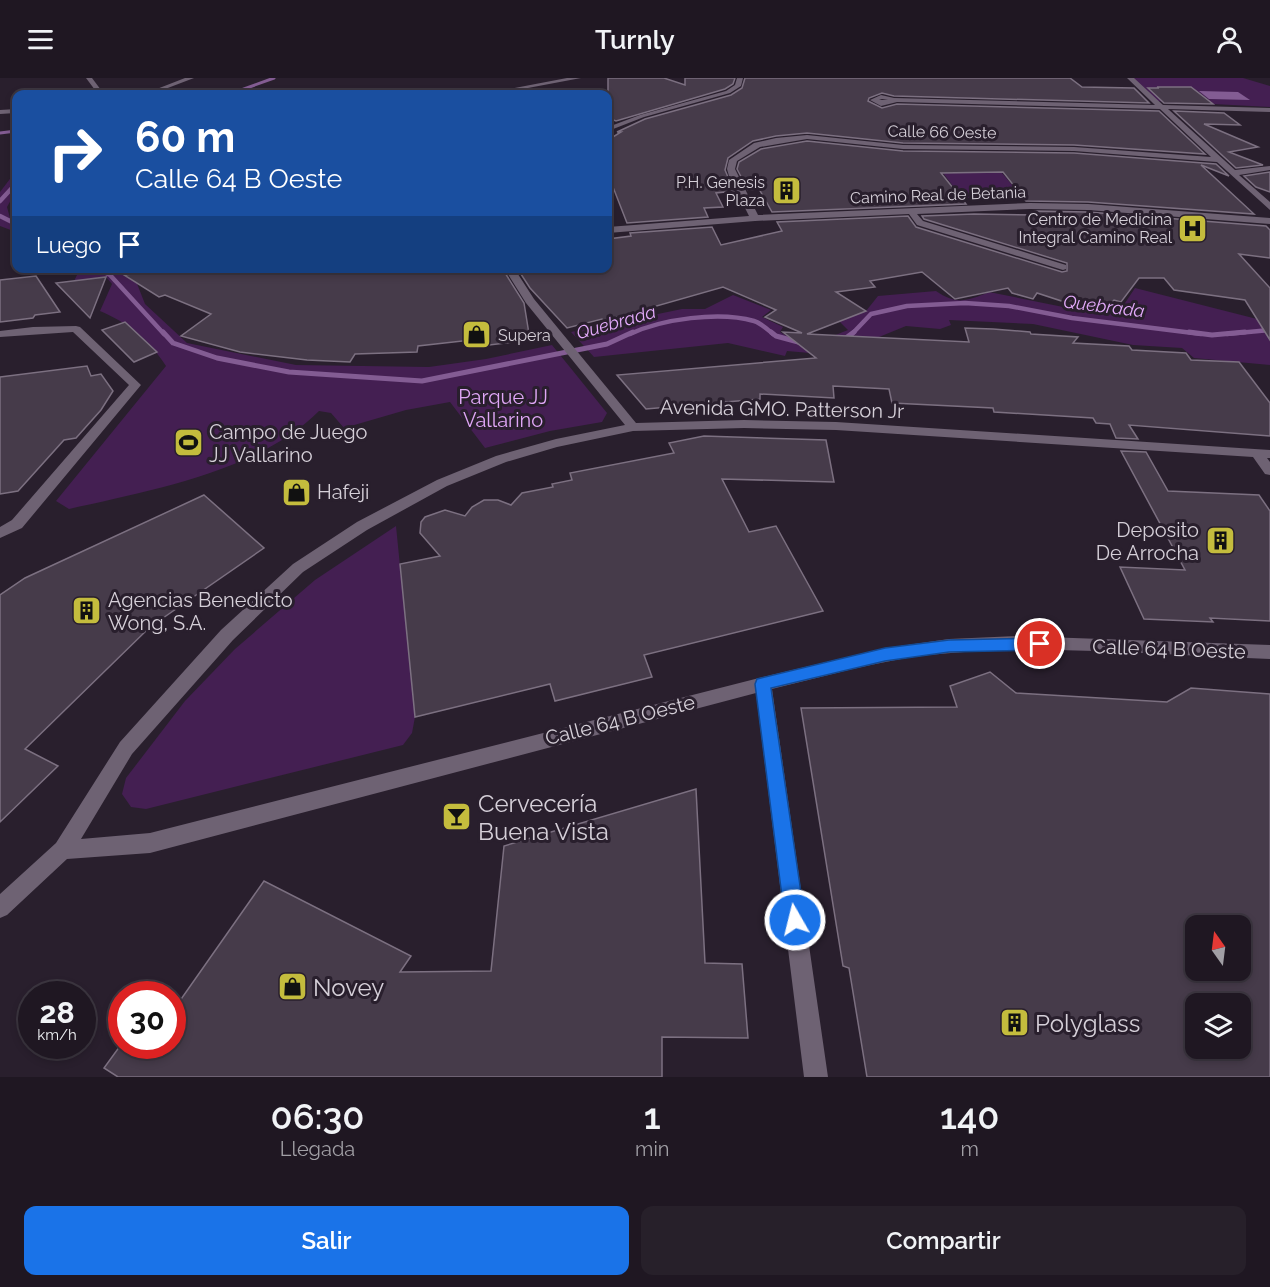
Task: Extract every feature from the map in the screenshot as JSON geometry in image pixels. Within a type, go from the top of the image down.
[{"type":"street","points":[[158,90],[191,78]]},
{"type":"street","points":[[510,90],[578,78]]},
{"type":"street","points":[[612,127],[642,116],[728,92],[738,86],[740,78]]},
{"type":"street","points":[[1130,78],[1270,207]]},
{"type":"street","points":[[893,100],[1270,110]]},
{"type":"street","name":"Calle 66 Oeste","points":[[755,218],[733,176],[731,169],[733,160],[743,151],[757,145],[792,138],[828,138],[903,147],[1063,148],[1219,160]]},
{"type":"street","points":[[1233,173],[1270,168]]},
{"type":"street","name":"Camino Real de Betania","points":[[612,230],[755,218],[910,210],[1088,207],[1270,221]]},
{"type":"street","points":[[910,210],[920,223],[1063,267]]},
{"type":"street","points":[[512,273],[530,301],[633,427]]},
{"type":"street","points":[[0,334],[33,330],[76,329],[135,385],[17,524],[0,533]]},
{"type":"street","name":"Avenida GMO. Patterson Jr","points":[[63,850],[126,748],[226,635],[298,568],[362,526],[442,483],[501,459],[556,443],[633,427],[744,424],[836,426],[1263,454]]},
{"type":"street","points":[[1263,454],[1270,471]]},
{"type":"street","name":"Calle 64 B Oeste","points":[[63,850],[150,843],[763,684],[885,655],[949,646],[1017,643],[1270,652]]},
{"type":"street","points":[[763,684],[816,1077]]},
{"type":"street","points":[[0,908],[63,850]]},
{"type":"green space","points":[[1130,78],[1243,78],[1270,86],[1270,107],[1155,101]]},
{"type":"green space","points":[[943,173],[1002,173],[1023,198],[962,198]]},
{"type":"green space","points":[[12,176],[12,198],[7,207],[12,219],[12,230],[0,226],[0,192]]},
{"type":"green space","name":"Parque JJ Vallarino","points":[[69,273],[128,273],[134,276],[145,304],[187,343],[296,365],[429,367],[486,359],[552,345],[607,413],[602,422],[550,431],[485,448],[450,402],[406,410],[344,428],[331,413],[319,411],[295,432],[235,464],[167,486],[69,509],[56,501],[166,366],[137,333],[100,311],[112,284],[106,277],[74,281],[77,275]]},
{"type":"green space","points":[[1135,288],[1257,319],[1270,320],[1270,365],[1194,358],[1182,348],[1133,345],[1033,324],[949,320],[951,325],[940,329],[906,326],[879,337],[880,345],[844,356],[787,351],[785,356],[728,343],[594,357],[571,332],[682,309],[705,309],[733,295],[771,310],[762,317],[783,327],[780,332],[799,340],[814,342],[848,330],[839,321],[866,311],[878,296],[936,291],[950,298],[962,300],[989,292],[1098,314],[1123,306]]},
{"type":"green space","points":[[396,526],[415,717],[412,733],[403,745],[146,809],[131,807],[122,794],[126,778],[185,701],[235,649],[315,580]]},
{"type":"shaded area","points":[[1199,91],[1238,92],[1250,100],[1209,99]]},
{"type":"building","points":[[608,78],[664,78],[685,85],[685,78],[735,78],[733,84],[725,89],[616,121],[612,120],[612,90],[608,90]]},
{"type":"building","points":[[745,78],[1070,78],[1082,87],[1134,88],[1149,103],[894,96],[882,93],[869,98],[868,101],[882,108],[897,104],[1159,111],[1205,154],[1074,145],[903,143],[807,133],[776,136],[753,141],[728,158],[725,170],[734,191],[716,193],[723,207],[704,208],[708,217],[627,223],[612,187],[612,138],[621,132],[617,132],[645,119],[731,95],[742,88]]},
{"type":"building","points":[[1157,87],[1191,87],[1213,104],[1164,103],[1148,88],[1159,88]]},
{"type":"building","points":[[1174,111],[1224,113],[1240,125],[1204,124],[1258,147],[1229,152],[1263,165],[1236,168]]},
{"type":"building","points":[[807,141],[903,151],[1074,153],[1216,164],[1229,176],[1201,165],[1254,214],[1088,202],[1026,201],[1003,172],[941,173],[966,204],[772,212],[759,189],[748,190],[737,169],[739,162],[761,149]]},
{"type":"building","points":[[1270,172],[1270,192],[1256,187],[1244,176]]},
{"type":"building","points":[[1035,211],[1088,212],[1266,226],[1270,230],[1270,258],[1239,254],[1270,288],[1270,340],[1245,300],[1174,290],[1164,278],[1139,278],[1121,302],[1114,300],[1108,307],[1100,305],[1095,312],[1037,293],[1033,299],[1012,293],[1008,288],[955,299],[922,272],[870,281],[875,287],[836,292],[866,311],[807,334],[969,342],[965,328],[993,329],[1078,337],[1073,343],[1129,346],[1132,350],[1186,353],[1191,360],[1239,362],[1270,403],[1270,436],[1129,425],[1138,439],[1116,438],[1110,424],[1096,423],[1093,418],[994,412],[993,408],[892,403],[889,389],[833,386],[834,398],[760,394],[760,399],[646,409],[617,375],[816,358],[783,332],[802,333],[765,317],[776,310],[723,287],[604,321],[602,319],[567,328],[530,288],[520,273],[612,273],[612,238],[631,236],[630,233],[712,227],[721,245],[782,231],[777,222],[908,216],[916,227],[1062,272],[1067,271],[1067,263],[924,219],[922,216],[1038,215]]},
{"type":"building","points":[[140,273],[505,273],[524,303],[530,340],[481,346],[480,339],[418,346],[417,352],[355,354],[350,362],[307,360],[240,352],[181,336],[211,314],[165,295],[159,297],[124,275]]},
{"type":"building","points":[[36,276],[60,312],[0,322],[0,280]]},
{"type":"building","points":[[106,277],[90,318],[56,283]]},
{"type":"building","points":[[125,322],[157,352],[134,362],[102,330]]},
{"type":"building","points":[[87,366],[91,376],[101,374],[113,391],[101,410],[76,438],[64,440],[18,491],[0,494],[0,377]]},
{"type":"building","points":[[704,436],[826,440],[834,482],[722,479],[749,532],[776,526],[823,611],[644,655],[652,677],[555,701],[550,684],[415,717],[400,564],[440,556],[420,533],[421,522],[425,517],[445,510],[465,516],[472,507],[484,500],[498,500],[511,505],[522,493],[553,487],[552,484],[572,480],[570,473],[674,453],[669,443]]},
{"type":"building","name":"Deposito De Arrocha","points":[[1121,451],[1146,452],[1168,491],[1259,495],[1270,511],[1270,621],[1210,618],[1213,622],[1144,619],[1120,567],[1185,570]]},
{"type":"building","name":"Agencias Benedicto Wong, S.A.","points":[[204,495],[264,548],[150,627],[25,749],[58,766],[0,822],[0,595],[25,578]]},
{"type":"building","points":[[990,672],[1016,693],[1167,702],[1191,688],[1270,694],[1270,1077],[867,1077],[849,968],[843,966],[801,708],[957,707],[950,686]]},
{"type":"building","points":[[696,789],[705,963],[742,964],[748,1038],[662,1037],[662,1077],[118,1077],[104,1068],[111,1059],[186,1059],[186,992],[264,881],[411,956],[400,972],[491,971],[504,846]]},
{"type":"waterway","points":[[241,90],[274,78]]},
{"type":"waterway","points":[[0,133],[12,132]]},
{"type":"waterway","name":"Quebrada","points":[[0,201],[12,188]]},
{"type":"waterway","name":"Quebrada","points":[[0,216],[12,222]]},
{"type":"waterway","name":"Quebrada","points":[[106,273],[164,334]]},
{"type":"waterway","name":"Quebrada","points":[[854,332],[871,314],[907,306],[965,303],[1009,306],[1072,318],[1201,334]]},
{"type":"waterway","name":"Quebrada","points":[[630,334],[658,324],[708,317],[754,321],[773,334]]},
{"type":"waterway","name":"Quebrada","points":[[1227,334],[1270,330]]},
{"type":"waterway","name":"Quebrada","points":[[163,332],[173,343],[217,358],[289,372],[422,381],[607,344],[633,332]]},
{"type":"waterway","name":"Quebrada","points":[[771,332],[776,336],[802,343]]},
{"type":"waterway","name":"Quebrada","points":[[843,340],[854,332]]},
{"type":"waterway","name":"Quebrada","points":[[1189,332],[1212,335],[1245,332]]},
{"type":"place","name":"P.H. Genesis Plaza","points":[[786,191]]},
{"type":"place","name":"Centro de Medicina Integral Camino Real","points":[[1193,228]]},
{"type":"place","name":"Supera","points":[[477,335]]},
{"type":"place","name":"Campo de Juego JJ Vallarino","points":[[188,443]]},
{"type":"place","name":"Hafeji","points":[[296,492]]},
{"type":"place","name":"Deposito De Arrocha","points":[[1220,541]]},
{"type":"place","name":"Agencias Benedicto Wong, S.A.","points":[[87,611]]},
{"type":"place","name":"Cervecería Buena Vista","points":[[457,817]]},
{"type":"place","name":"Novey","points":[[292,987]]},
{"type":"place","name":"Polyglass","points":[[1014,1023]]},
{"type":"route","points":[[795,920],[763,684],[885,655],[949,646],[1040,644]]}]
